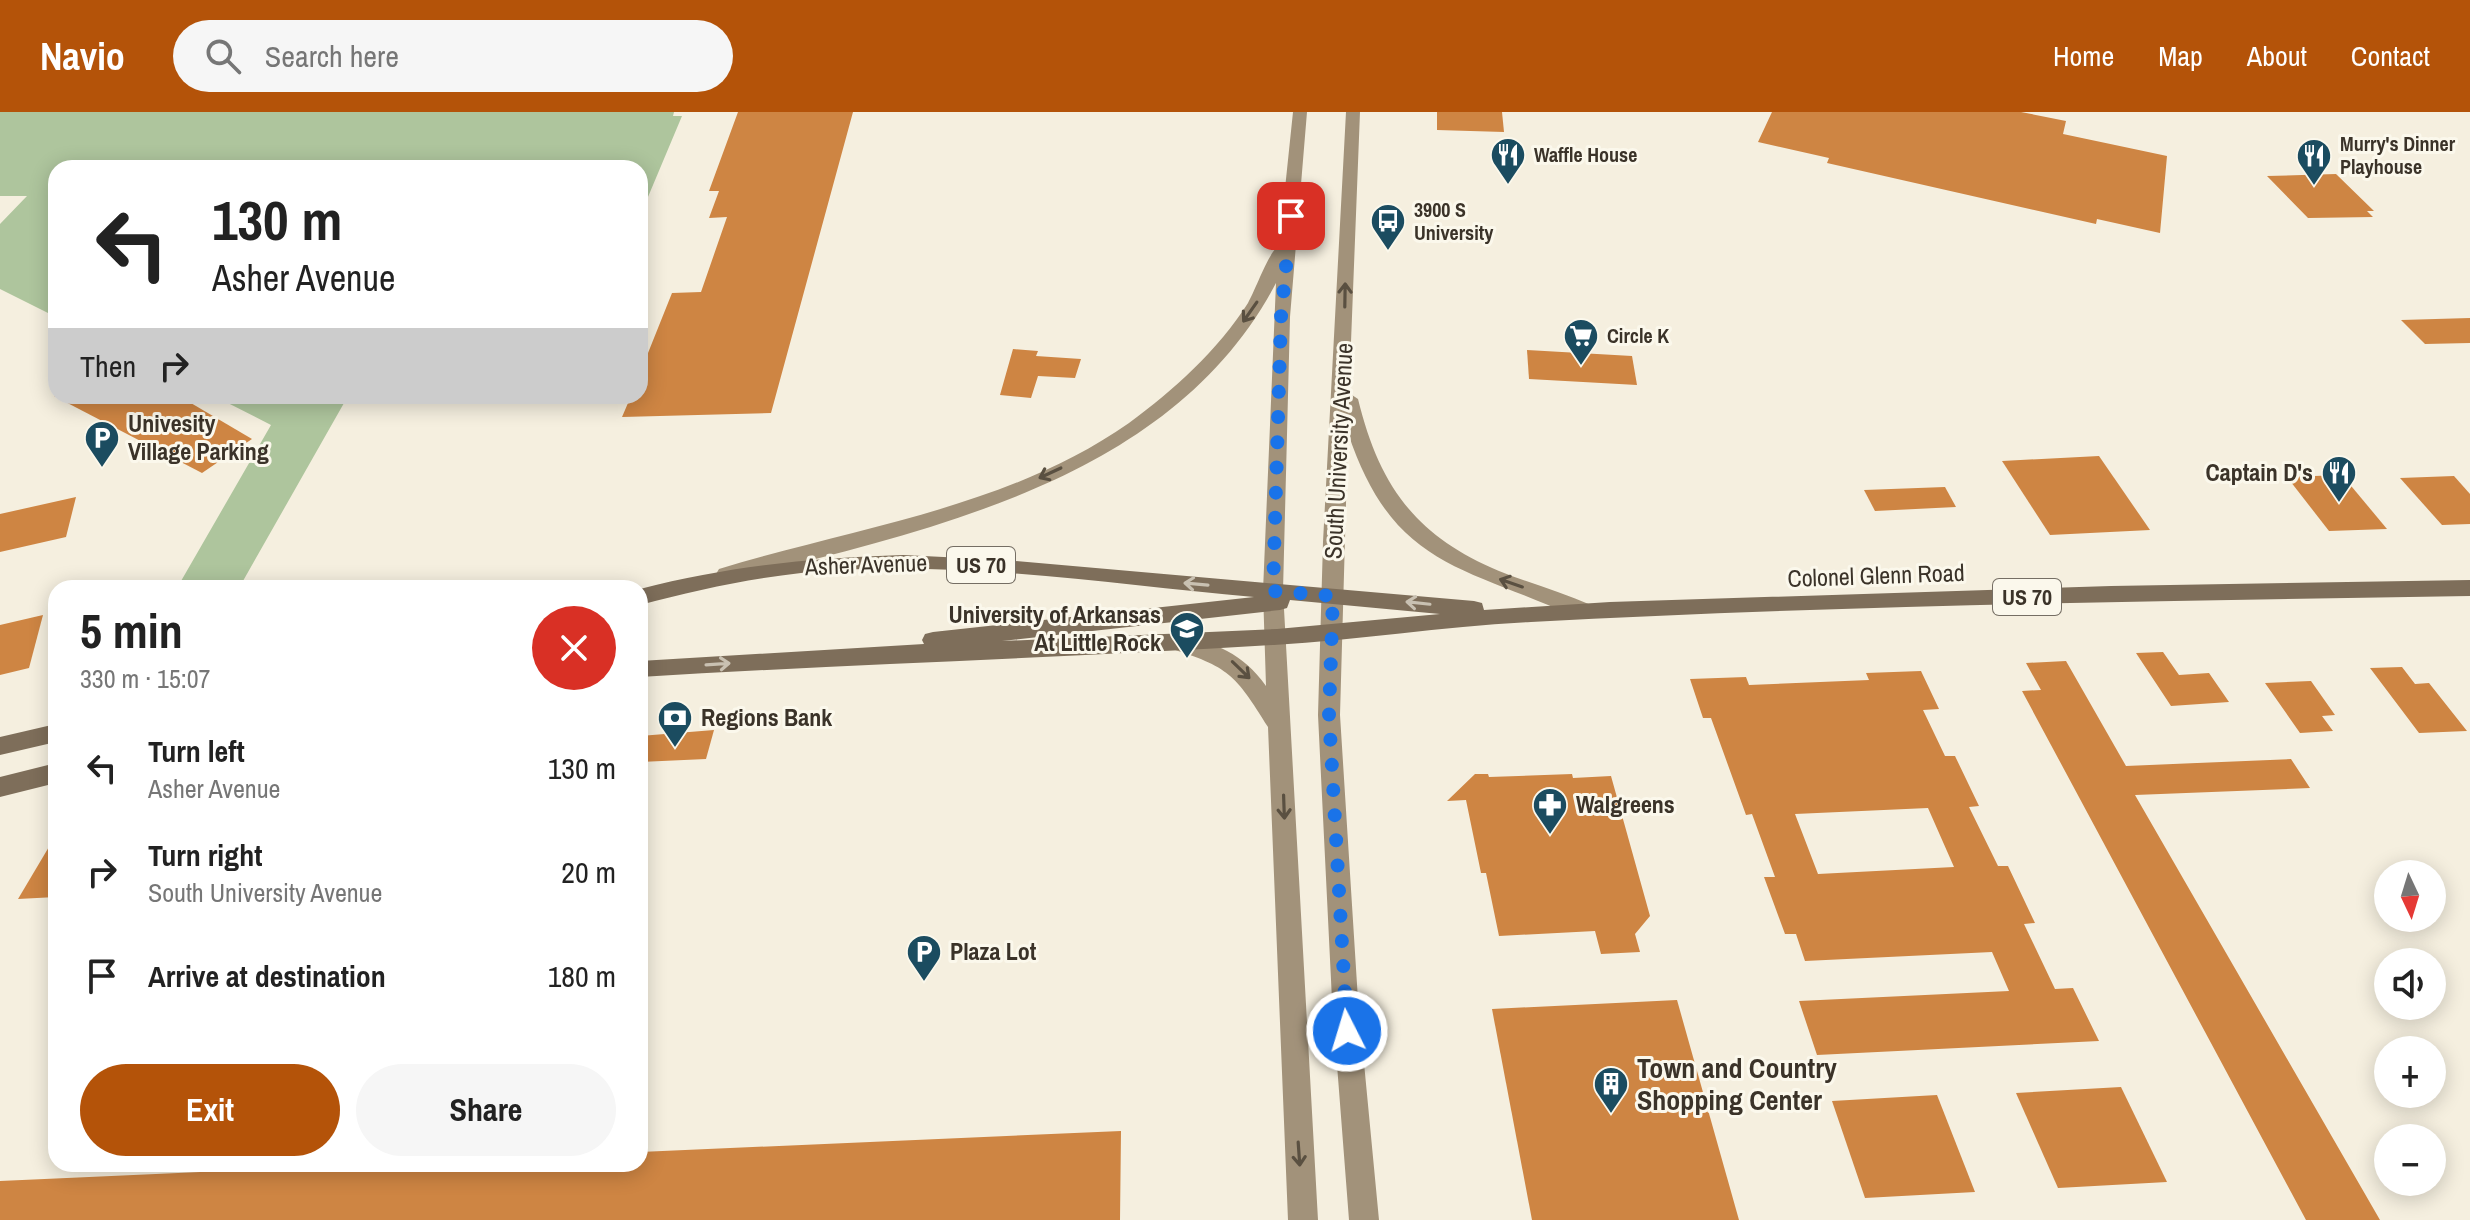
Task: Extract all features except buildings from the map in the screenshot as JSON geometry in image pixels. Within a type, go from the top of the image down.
[{"type":"main road","points":[[1300,112],[1281,317],[1273,597],[1282,729],[1294,1075],[1303,1220]]},
{"type":"main road","name":"South University Avenue","points":[[1353,112],[1329,715],[1345,1000],[1364,1220]]},
{"type":"main road","points":[[689,584],[870,537],[966,507],[1053,472],[1120,437],[1174,398],[1221,353],[1264,292],[1291,216]]},
{"type":"main road","points":[[1343,366],[1355,432],[1373,477],[1405,523],[1438,550],[1466,565],[1583,611]]},
{"type":"main road","name":"Asher Avenue","points":[[648,595],[689,584],[801,566],[903,562],[1004,567],[1273,597]]},
{"type":"main road","name":"Colonel Glenn Road","points":[[1330,633],[1583,611],[2111,594],[2470,588]]},
{"type":"main road","name":"Colonel Glenn Road","points":[[1273,597],[1333,596],[1524,614]]},
{"type":"main road","points":[[857,655],[949,637],[1273,597]]},
{"type":"main road","name":"US 70","points":[[648,668],[857,655],[1330,633]]},
{"type":"main road","points":[[1176,642],[1203,648],[1240,666],[1282,729]]},
{"type":"main road","points":[[0,746],[48,735]]},
{"type":"main road","points":[[0,787],[48,775]]},
{"type":"green space","points":[[0,112],[674,112],[673,116],[682,116],[648,197],[648,160],[48,160],[48,313],[0,289],[0,224],[27,196],[0,196]]},
{"type":"green space","points":[[230,404],[343,404],[244,580],[182,580],[271,425]]},
{"type":"place","name":"Waffle House","points":[[1508,186]]},
{"type":"place","name":"Murry's Dinner Playhouse","points":[[2314,187]]},
{"type":"place","name":"3900 S University","points":[[1388,252]]},
{"type":"place","name":"Circle K","points":[[1581,367]]},
{"type":"place","name":"Univesity Village Parking","points":[[102,469]]},
{"type":"place","name":"Captain D's","points":[[2339,504]]},
{"type":"place","name":"University of Arkansas At Little Rock","points":[[1187,660]]},
{"type":"place","name":"Regions Bank","points":[[675,749]]},
{"type":"place","name":"Walgreens","points":[[1550,836]]},
{"type":"place","name":"Plaza Lot","points":[[924,983]]},
{"type":"place","name":"Town and Country Shopping Center","points":[[1611,1115]]},
{"type":"route","points":[[1291,216],[1281,317],[1273,591],[1333,596],[1329,715],[1347,1031]]}]
